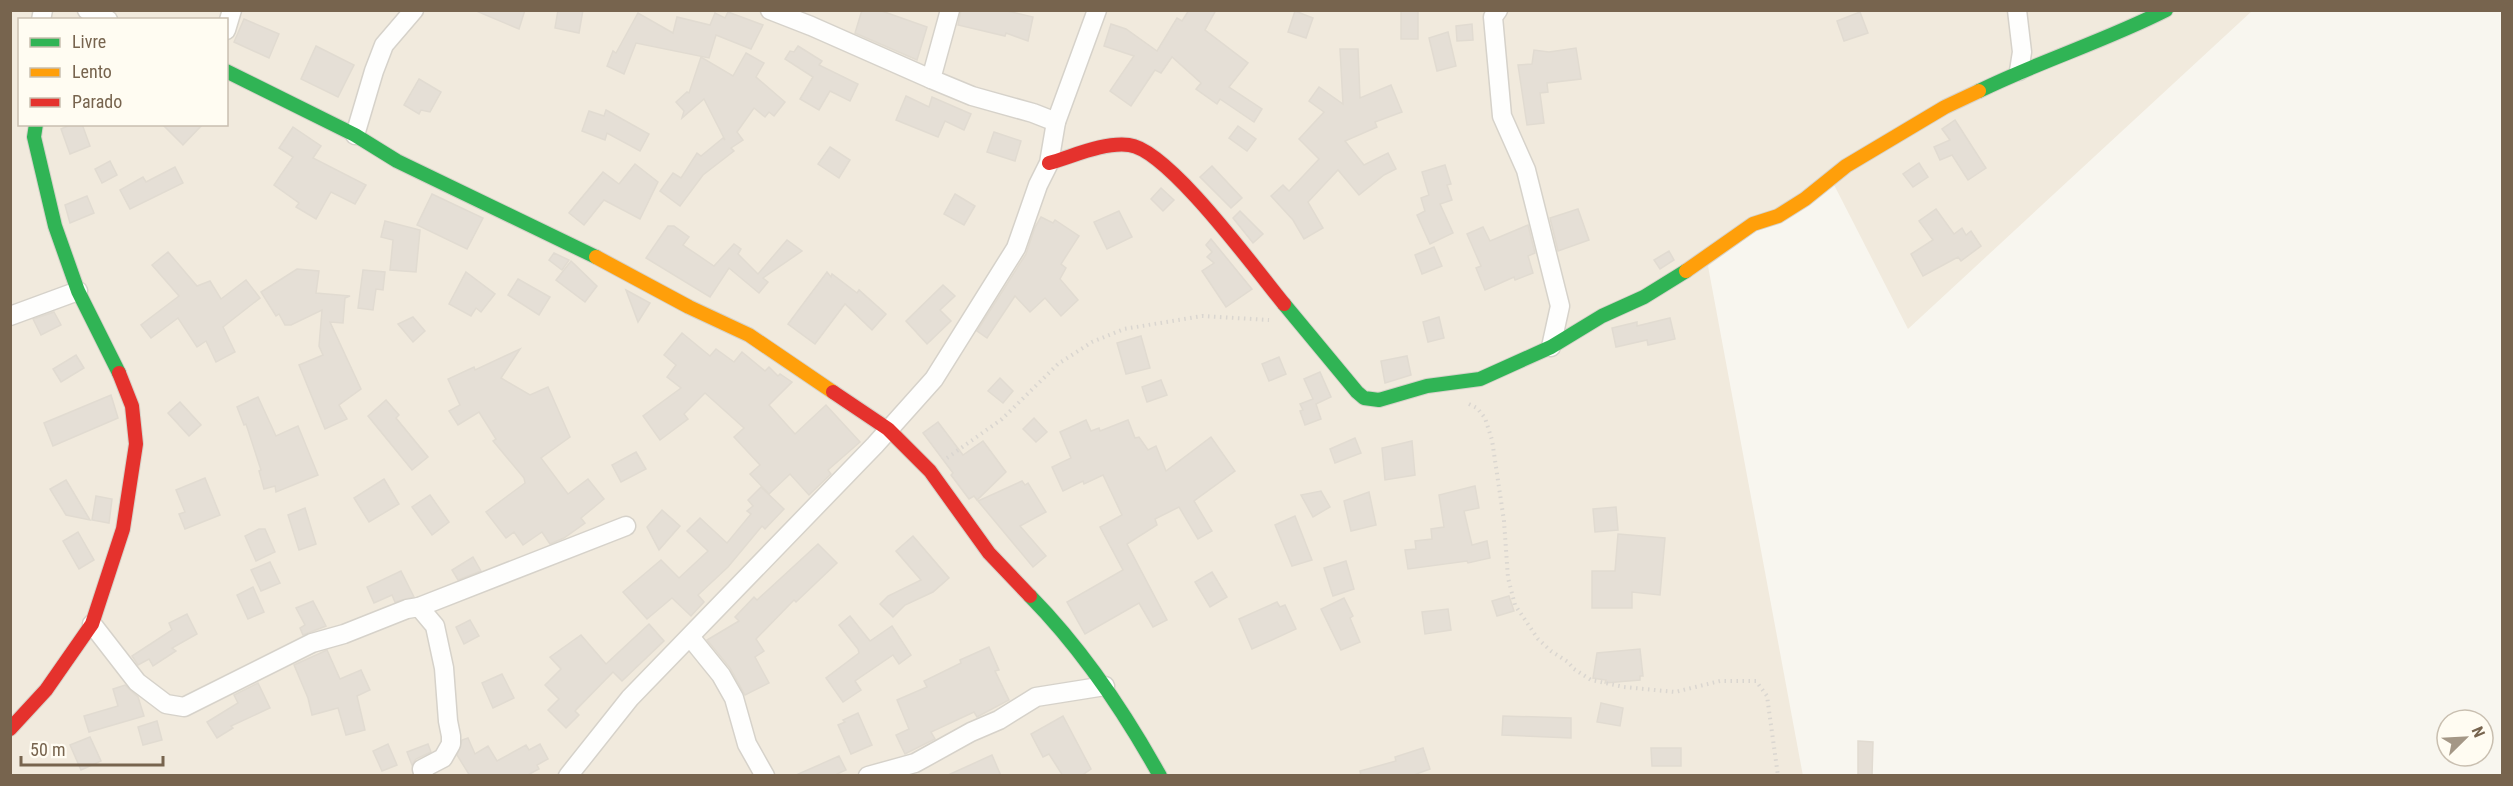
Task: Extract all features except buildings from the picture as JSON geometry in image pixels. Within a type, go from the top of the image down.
[{"type":"street","points":[[87,10],[104,18]]},
{"type":"street","points":[[355,135],[384,45],[414,10]]},
{"type":"street","points":[[770,10],[972,96],[1034,113],[1056,122]]},
{"type":"street","points":[[930,79],[950,10]]},
{"type":"street","points":[[568,776],[630,698],[691,638],[875,446],[934,379],[1016,248],[1038,185],[1049,163],[1056,122],[1097,10]]},
{"type":"street","points":[[1498,10],[1493,17],[1502,116],[1526,170],[1560,306],[1551,347]]},
{"type":"street","points":[[2017,10],[2022,52],[2019,71]]},
{"type":"street","points":[[1049,163],[1106,148],[1131,145],[1152,155],[1184,183],[1357,392],[1379,400],[1427,386],[1480,379],[1551,347],[1602,316],[1644,297],[1753,224],[1778,216],[1805,199],[1846,166],[1945,107],[2019,71],[2123,32],[2166,10]]},
{"type":"street","points":[[228,71],[355,135],[397,161],[565,241],[689,307],[749,335],[888,429],[930,471],[989,553],[1046,612],[1106,686],[1131,724],[1160,776]]},
{"type":"street","points":[[10,729],[46,690],[92,624],[123,529],[136,444],[132,406],[119,373],[78,291],[55,226],[34,137],[36,126]]},
{"type":"street","points":[[10,316],[78,291]]},
{"type":"street","points":[[92,624],[137,682],[165,704],[184,707],[312,643],[344,634],[407,609],[419,607],[626,526]]},
{"type":"street","points":[[419,607],[435,626],[444,668],[451,736],[451,744],[443,758],[422,769],[424,776]]},
{"type":"street","points":[[691,638],[716,668],[734,698],[747,744],[765,776]]},
{"type":"street","points":[[868,776],[915,763],[971,732],[999,720],[1036,697],[1106,686]]},
{"type":"path","points":[[930,471],[1002,418],[1058,364],[1092,342],[1124,328],[1202,316],[1263,321],[1294,316]]},
{"type":"path","points":[[1465,403],[1477,408],[1489,427],[1504,522],[1508,578],[1515,605],[1538,639],[1581,675],[1605,684],[1675,692],[1720,681],[1756,681],[1767,696],[1778,776]]},
{"type":"shaded area","points":[[10,11],[2252,11],[1908,329],[1830,177],[1708,266],[1803,776],[11,775]]},
{"type":"traffic: fast","points":[[1979,91],[2120,32],[2166,10]]},
{"type":"traffic: fast","points":[[228,72],[355,135],[397,161],[596,257]]},
{"type":"traffic: fast","points":[[36,126],[34,137],[55,226],[78,291],[119,373]]},
{"type":"traffic: fast","points":[[1284,304],[1357,392],[1364,398],[1379,400],[1427,386],[1480,379],[1551,347],[1602,316],[1644,297],[1686,271]]},
{"type":"traffic: fast","points":[[1030,596],[1067,637],[1101,682],[1132,728],[1160,776]]},
{"type":"traffic: slow","points":[[1686,271],[1753,224],[1778,216],[1805,199],[1846,166],[1945,107],[1979,91]]},
{"type":"traffic: slow","points":[[596,257],[689,307],[749,335],[833,392]]},
{"type":"traffic: jam","points":[[1049,163],[1109,146],[1129,145],[1146,152],[1166,167],[1211,213],[1284,304]]},
{"type":"traffic: jam","points":[[10,729],[46,690],[92,624],[123,529],[136,444],[132,406],[119,373]]},
{"type":"traffic: jam","points":[[833,392],[888,429],[930,471],[989,553],[1030,596]]}]
